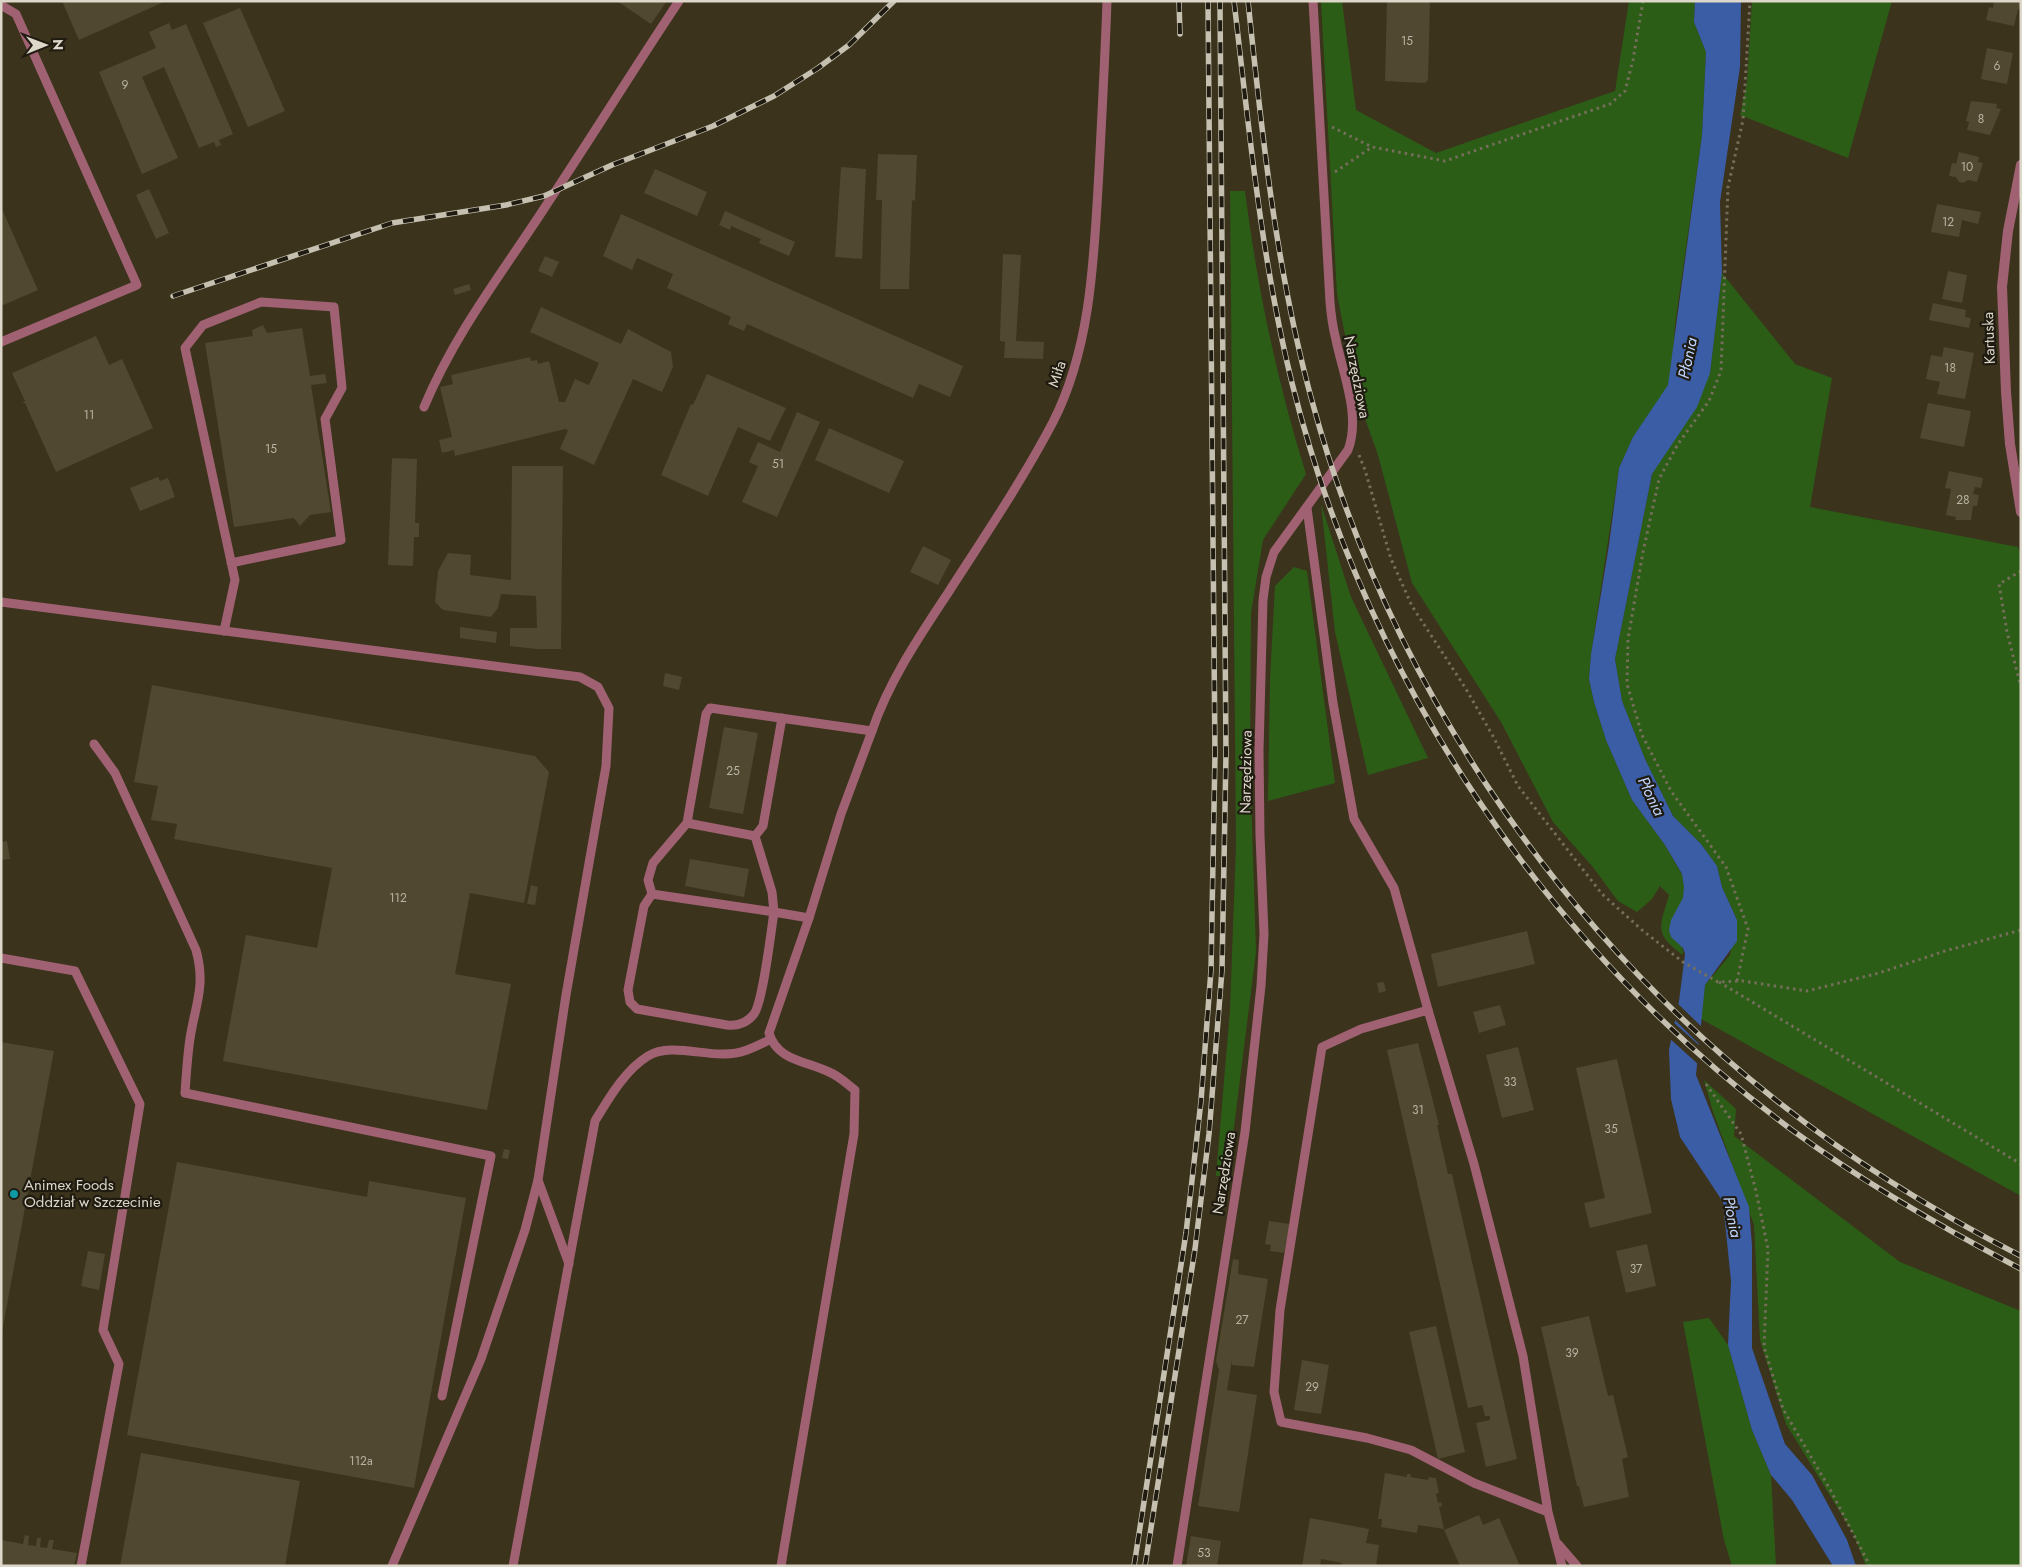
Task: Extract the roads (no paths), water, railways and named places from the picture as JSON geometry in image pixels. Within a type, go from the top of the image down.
[{"type":"street","name":"Kartuska","points":[[2021,164],[2008,231],[2002,287],[2010,444],[2021,512]]},
{"type":"lane","points":[[424,407],[441,367],[471,316],[549,201],[679,1]]},
{"type":"lane","name":"Miła","points":[[771,1039],[769,1033],[780,998],[809,918],[841,814],[880,706],[914,645],[1017,484],[1054,420],[1073,371],[1081,340],[1088,297],[1096,225],[1107,1]]},
{"type":"lane","name":"Narzędziowa","points":[[1176,1566],[1243,1141],[1261,986],[1264,934],[1259,751],[1264,588],[1274,552],[1348,450],[1351,442],[1351,409],[1330,302],[1313,1]]},
{"type":"lane","points":[[1,5],[16,14],[137,286],[1,342]]},
{"type":"lane","points":[[224,631],[235,580],[231,564],[185,348],[203,325],[261,302],[334,307],[342,388],[325,419],[341,540],[231,564]]},
{"type":"lane","points":[[1307,508],[1333,703],[1354,819],[1394,888],[1474,1164],[1523,1356],[1548,1512],[1562,1566]]},
{"type":"lane","points":[[1,602],[580,677],[598,687],[609,708],[606,766],[566,995],[538,1180],[525,1230],[481,1359],[392,1566]]},
{"type":"lane","points":[[755,836],[772,892],[774,912],[758,1007],[746,1021],[740,1024],[727,1025],[637,1008],[630,1002],[628,990],[644,906],[652,894],[648,880],[653,863],[687,823],[706,714],[710,708],[872,731]]},
{"type":"lane","points":[[755,836],[763,826],[782,718]]},
{"type":"lane","points":[[94,744],[115,773],[196,950],[202,970],[199,997],[189,1045],[185,1093],[492,1156],[442,1396]]},
{"type":"lane","points":[[687,823],[755,836]]},
{"type":"lane","points":[[652,894],[809,918]]},
{"type":"lane","points":[[1,958],[76,971],[140,1104],[104,1330],[119,1364],[81,1566]]},
{"type":"lane","points":[[1428,1010],[1361,1029],[1322,1047],[1280,1310],[1274,1392],[1281,1422],[1367,1438],[1411,1450],[1474,1483],[1548,1512]]},
{"type":"lane","points":[[513,1566],[595,1121],[610,1096],[628,1074],[649,1055],[662,1051],[725,1054],[746,1052],[771,1039],[782,1054],[831,1072],[855,1090],[854,1134],[781,1566]]},
{"type":"lane","points":[[538,1180],[569,1264]]},
{"type":"lane","points":[[1556,1542],[1577,1566]]},
{"type":"water","name":"Płonia","points":[[1695,1],[1741,1],[1740,67],[1720,202],[1722,273],[1710,373],[1697,407],[1652,474],[1615,659],[1622,701],[1645,759],[1673,816],[1701,844],[1717,866],[1722,887],[1737,920],[1737,941],[1705,985],[1696,1075],[1749,1207],[1752,1246],[1752,1348],[1785,1444],[1812,1475],[1847,1540],[1856,1566],[1833,1566],[1792,1500],[1771,1475],[1752,1430],[1728,1345],[1731,1281],[1723,1202],[1680,1137],[1671,1099],[1669,1050],[1679,1001],[1685,954],[1683,948],[1671,937],[1669,930],[1671,920],[1683,898],[1682,874],[1665,845],[1632,800],[1606,740],[1589,679],[1591,654],[1609,545],[1619,468],[1633,437],[1668,385],[1702,135],[1706,52],[1694,22]]},
{"type":"railway","points":[[173,296],[392,223],[506,205],[544,196],[612,165],[713,126],[774,96],[818,68],[849,45],[894,1]]},
{"type":"railway","points":[[1179,1],[1180,34]]},
{"type":"railway","points":[[1134,1566],[1186,1233],[1201,1101],[1211,970],[1215,754],[1208,1]]},
{"type":"railway","points":[[1145,1566],[1195,1249],[1209,1134],[1222,970],[1226,754],[1220,1]]},
{"type":"railway","points":[[1234,1],[1257,193],[1272,289],[1292,383],[1325,493],[1367,599],[1418,702],[1478,800],[1546,892],[1621,978],[1703,1058],[1792,1130],[1847,1168],[1932,1221],[2021,1269]]},
{"type":"railway","points":[[1248,1],[1272,202],[1299,352],[1312,401],[1344,502],[1384,600],[1432,695],[1487,785],[1549,871],[1617,952],[1692,1028],[1772,1097],[1861,1163],[1956,1221],[2021,1256]]},
{"type":"place","name":"Animex Foods Oddział w Szczecinie","points":[[14,1194]]}]
